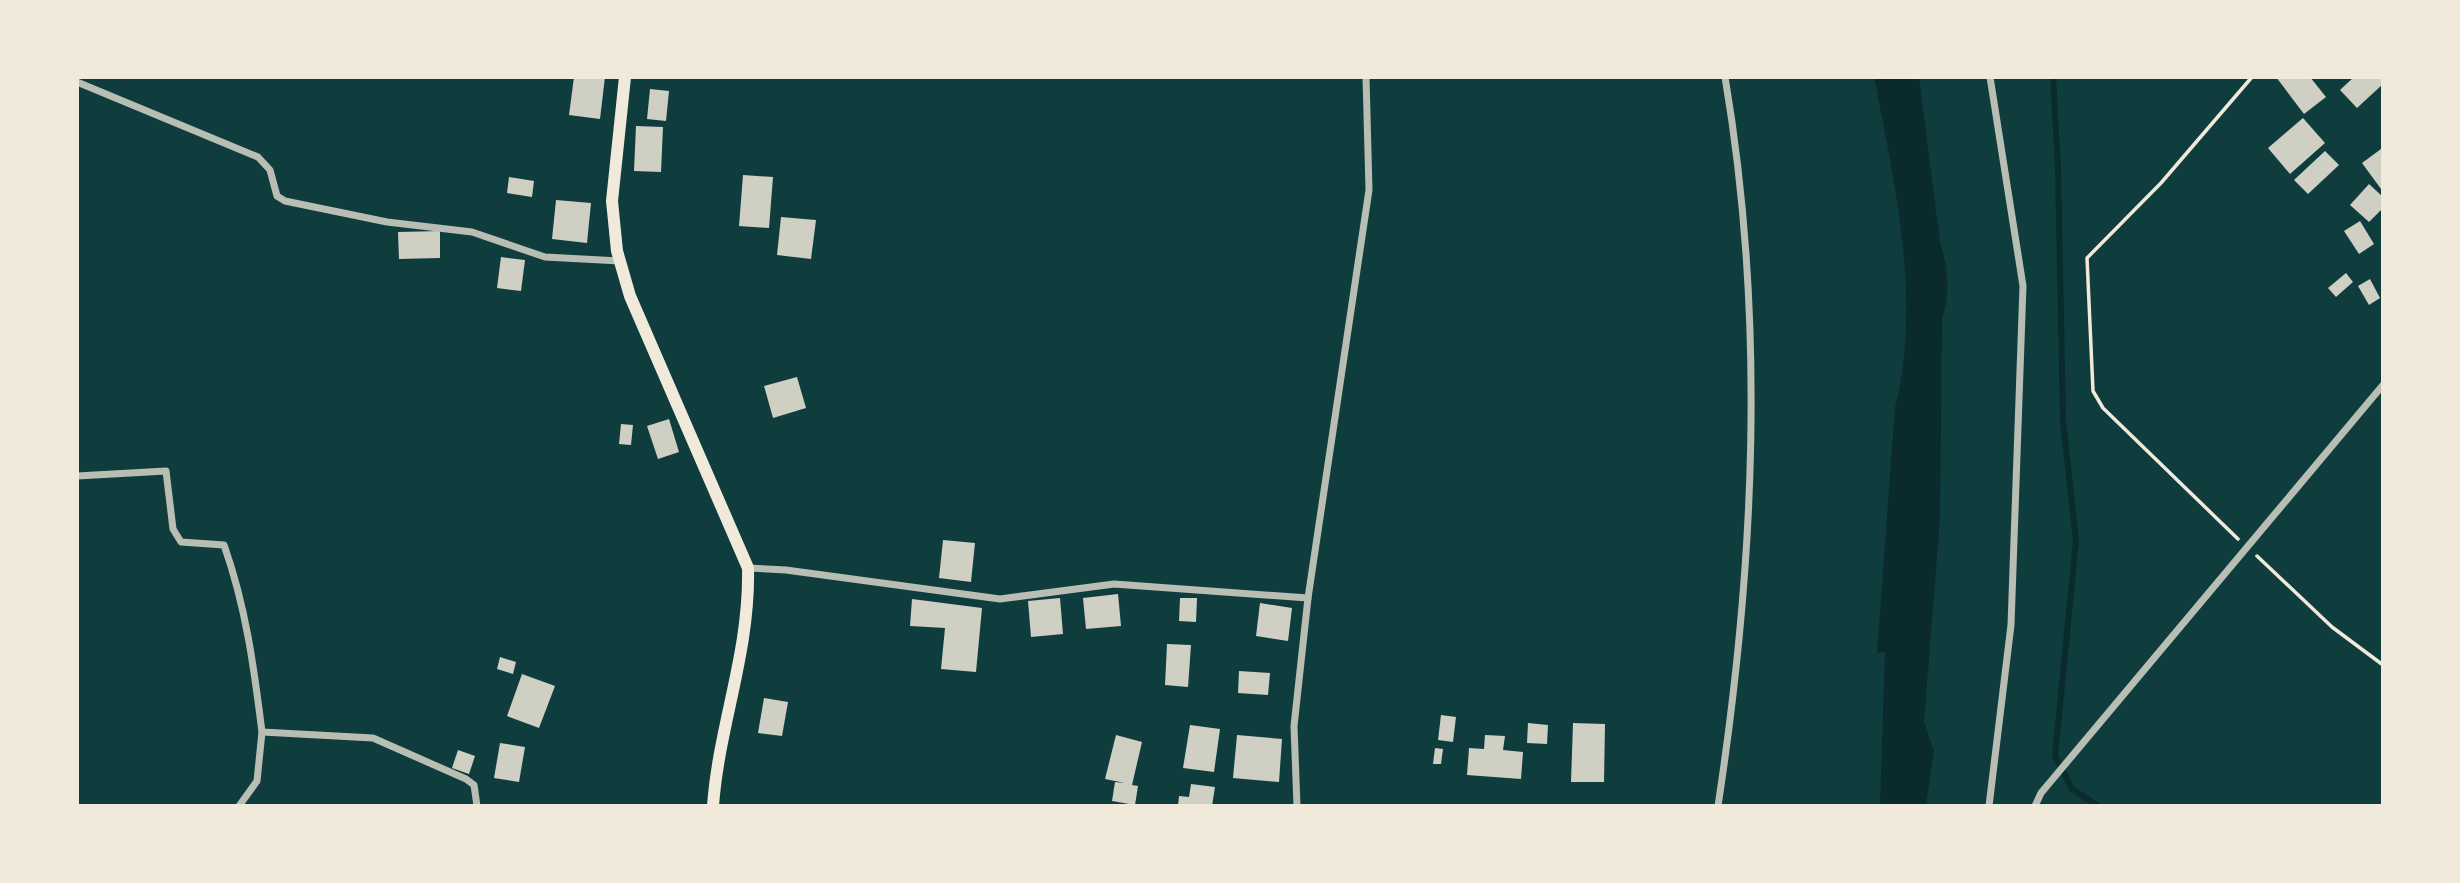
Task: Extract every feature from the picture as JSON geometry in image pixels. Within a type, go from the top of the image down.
[{"type":"main road","points":[[625,77],[612,201],[620,261],[630,296],[748,568],[749,607],[742,659],[713,806]]},
{"type":"street","points":[[1297,806],[1294,726],[1308,598],[1369,190],[1366,77]]},
{"type":"street","points":[[1718,806],[1735,664],[1753,455],[1750,307],[1734,128],[1725,77]]},
{"type":"street","points":[[1989,806],[2011,625],[2023,286],[1990,77]]},
{"type":"street","points":[[77,82],[258,157],[270,170],[277,196],[285,201],[387,222],[472,232],[545,257],[620,261]]},
{"type":"street","points":[[2035,806],[2041,793],[2383,385]]},
{"type":"street","points":[[77,476],[166,471],[173,529],[181,542],[224,545],[239,586],[251,643],[262,732],[257,782],[239,806]]},
{"type":"street","points":[[748,568],[786,570],[1000,599],[1114,584],[1308,598]]},
{"type":"street","points":[[262,732],[373,738],[392,744],[474,785],[477,806]]},
{"type":"path","points":[[2252,77],[2161,183],[2087,258],[2093,391],[2103,408],[2247,547],[2332,626],[2383,665]]},
{"type":"water","points":[[1874,77],[1919,77],[1947,281],[1942,320],[1940,518],[1924,722],[1934,751],[1926,806],[1880,806],[1885,652],[1877,653],[1895,408],[1903,367],[1906,284],[1897,200]]},
{"type":"building","points":[[574,77],[605,77],[600,119],[569,115]]},
{"type":"building","points":[[2276,77],[2310,77],[2326,97],[2304,114]]},
{"type":"building","points":[[2354,77],[2383,77],[2383,84],[2357,108],[2340,90]]},
{"type":"building","points":[[650,89],[669,91],[666,121],[647,119]]},
{"type":"building","points":[[2303,118],[2325,143],[2290,174],[2268,148]]},
{"type":"building","points":[[636,126],[663,127],[661,172],[634,171]]},
{"type":"building","points":[[2381,149],[2383,151],[2381,189],[2362,163]]},
{"type":"building","points":[[2325,151],[2339,165],[2308,194],[2294,180]]},
{"type":"building","points":[[743,175],[773,177],[769,228],[739,226]]},
{"type":"building","points":[[509,177],[534,181],[532,197],[507,193]]},
{"type":"building","points":[[2369,184],[2383,197],[2383,208],[2369,222],[2350,205]]},
{"type":"building","points":[[556,200],[591,203],[587,243],[552,239]]},
{"type":"building","points":[[781,217],[816,220],[811,259],[777,255]]},
{"type":"building","points":[[2360,221],[2374,244],[2359,254],[2344,231]]},
{"type":"building","points":[[440,231],[440,258],[399,259],[398,232]]},
{"type":"building","points":[[501,257],[525,260],[521,291],[497,288]]},
{"type":"building","points":[[2346,273],[2353,282],[2336,297],[2328,288]]},
{"type":"building","points":[[2370,279],[2380,298],[2369,305],[2358,286]]},
{"type":"building","points":[[797,377],[806,408],[773,418],[764,386]]},
{"type":"building","points":[[669,419],[679,452],[658,459],[647,426]]},
{"type":"building","points":[[621,424],[633,425],[631,445],[619,444]]},
{"type":"building","points":[[943,540],[975,543],[971,582],[939,578]]},
{"type":"building","points":[[1118,594],[1121,626],[1086,629],[1083,598]]},
{"type":"building","points":[[1060,598],[1063,634],[1031,637],[1028,601]]},
{"type":"building","points":[[1180,598],[1197,598],[1196,622],[1179,621]]},
{"type":"building","points":[[912,599],[982,608],[976,672],[941,669],[945,628],[910,626]]},
{"type":"building","points":[[1260,603],[1292,608],[1288,641],[1256,636]]},
{"type":"building","points":[[1167,644],[1191,645],[1188,687],[1165,685]]},
{"type":"building","points":[[500,657],[516,662],[513,674],[497,669]]},
{"type":"building","points":[[1239,671],[1270,673],[1268,695],[1238,693]]},
{"type":"building","points":[[522,674],[555,686],[539,728],[507,716]]},
{"type":"building","points":[[764,698],[788,702],[782,736],[758,733]]},
{"type":"building","points":[[1441,715],[1456,717],[1453,742],[1438,740]]},
{"type":"building","points":[[1528,723],[1548,725],[1547,744],[1527,743]]},
{"type":"building","points":[[1573,723],[1605,724],[1604,782],[1571,782]]},
{"type":"building","points":[[1190,725],[1220,729],[1214,772],[1183,768]]},
{"type":"building","points":[[1116,735],[1142,742],[1132,785],[1138,786],[1135,805],[1112,801],[1115,782],[1125,783],[1105,779]]},
{"type":"building","points":[[1237,735],[1282,739],[1279,782],[1233,778]]},
{"type":"building","points":[[1485,735],[1505,736],[1503,750],[1523,752],[1521,779],[1467,775],[1469,748],[1484,749]]},
{"type":"building","points":[[500,743],[525,747],[519,782],[494,778]]},
{"type":"building","points":[[1435,748],[1443,749],[1441,764],[1433,764]]},
{"type":"building","points":[[458,750],[475,756],[469,774],[452,768]]},
{"type":"building","points":[[1191,784],[1215,787],[1212,806],[1178,806],[1179,796],[1189,797]]},
{"type":"waterway","points":[[2053,77],[2058,167],[2063,420],[2076,541],[2055,756],[2072,789],[2098,806]]}]
